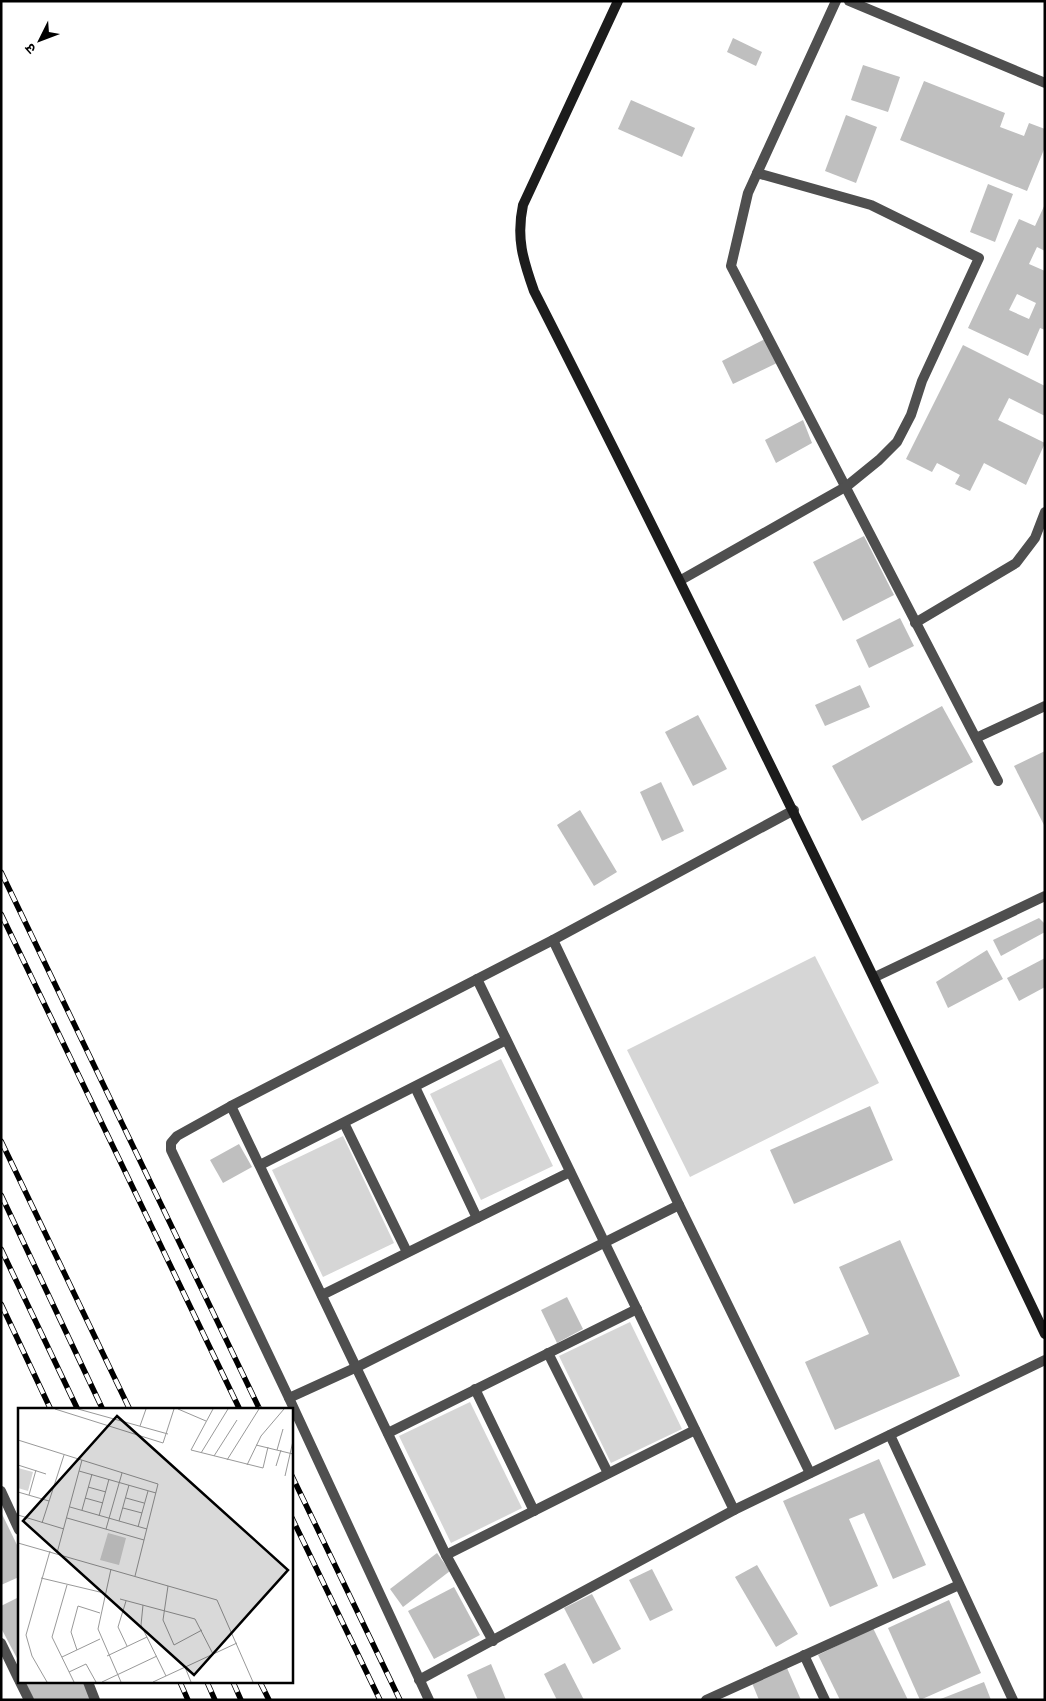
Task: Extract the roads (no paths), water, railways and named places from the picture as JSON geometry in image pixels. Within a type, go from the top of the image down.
[{"type":"street","points":[[618,1],[523,205],[519,240],[534,292],[681,580],[794,810],[1045,1334]]},
{"type":"street","points":[[836,1],[748,193],[731,266],[847,486],[915,623],[998,781]]},
{"type":"street","points":[[848,1],[1045,83]]},
{"type":"street","points":[[681,580],[847,486],[879,460],[897,442],[911,414],[922,381],[979,258],[871,205],[757,173]]},
{"type":"street","points":[[915,623],[1016,563],[1035,538],[1045,512]]},
{"type":"street","points":[[976,738],[1045,706]]},
{"type":"street","points":[[428,1700],[289,1398],[170,1147],[175,1137],[231,1106],[553,940],[794,810]]},
{"type":"street","points":[[875,977],[1044,897]]},
{"type":"street","points":[[553,940],[679,1205],[810,1473]]},
{"type":"street","points":[[477,979],[734,1510]]},
{"type":"street","points":[[260,1166],[506,1040]]},
{"type":"street","points":[[416,1086],[477,1218]]},
{"type":"street","points":[[231,1106],[446,1555],[493,1641]]},
{"type":"street","points":[[344,1123],[407,1252]]},
{"type":"street","points":[[322,1294],[570,1172]]},
{"type":"street","points":[[289,1398],[356,1367],[679,1205]]},
{"type":"street","points":[[388,1433],[637,1309]]},
{"type":"street","points":[[548,1353],[608,1473]]},
{"type":"street","points":[[419,1680],[734,1510],[1045,1360]]},
{"type":"street","points":[[475,1390],[534,1511]]},
{"type":"street","points":[[446,1555],[695,1430]]},
{"type":"street","points":[[890,1435],[1013,1700]]},
{"type":"street","points":[[1,1491],[18,1528]]},
{"type":"street","points":[[706,1700],[959,1585]]},
{"type":"street","points":[[1,1643],[18,1679]]},
{"type":"street","points":[[804,1655],[825,1700]]},
{"type":"street","points":[[21,1684],[29,1700]]},
{"type":"street","points":[[89,1684],[96,1700]]},
{"type":"railway","points":[[1,872],[259,1408]]},
{"type":"railway","points":[[1,914],[239,1408]]},
{"type":"railway","points":[[1,1141],[129,1408]]},
{"type":"railway","points":[[1,1195],[102,1408]]},
{"type":"railway","points":[[1,1249],[77,1408]]},
{"type":"railway","points":[[1,1304],[50,1408]]},
{"type":"railway","points":[[292,1476],[400,1700]]},
{"type":"railway","points":[[292,1518],[380,1700]]},
{"type":"railway","points":[[181,1684],[188,1700]]},
{"type":"railway","points":[[208,1684],[215,1700]]},
{"type":"railway","points":[[234,1684],[241,1700]]},
{"type":"railway","points":[[261,1684],[269,1700]]}]
